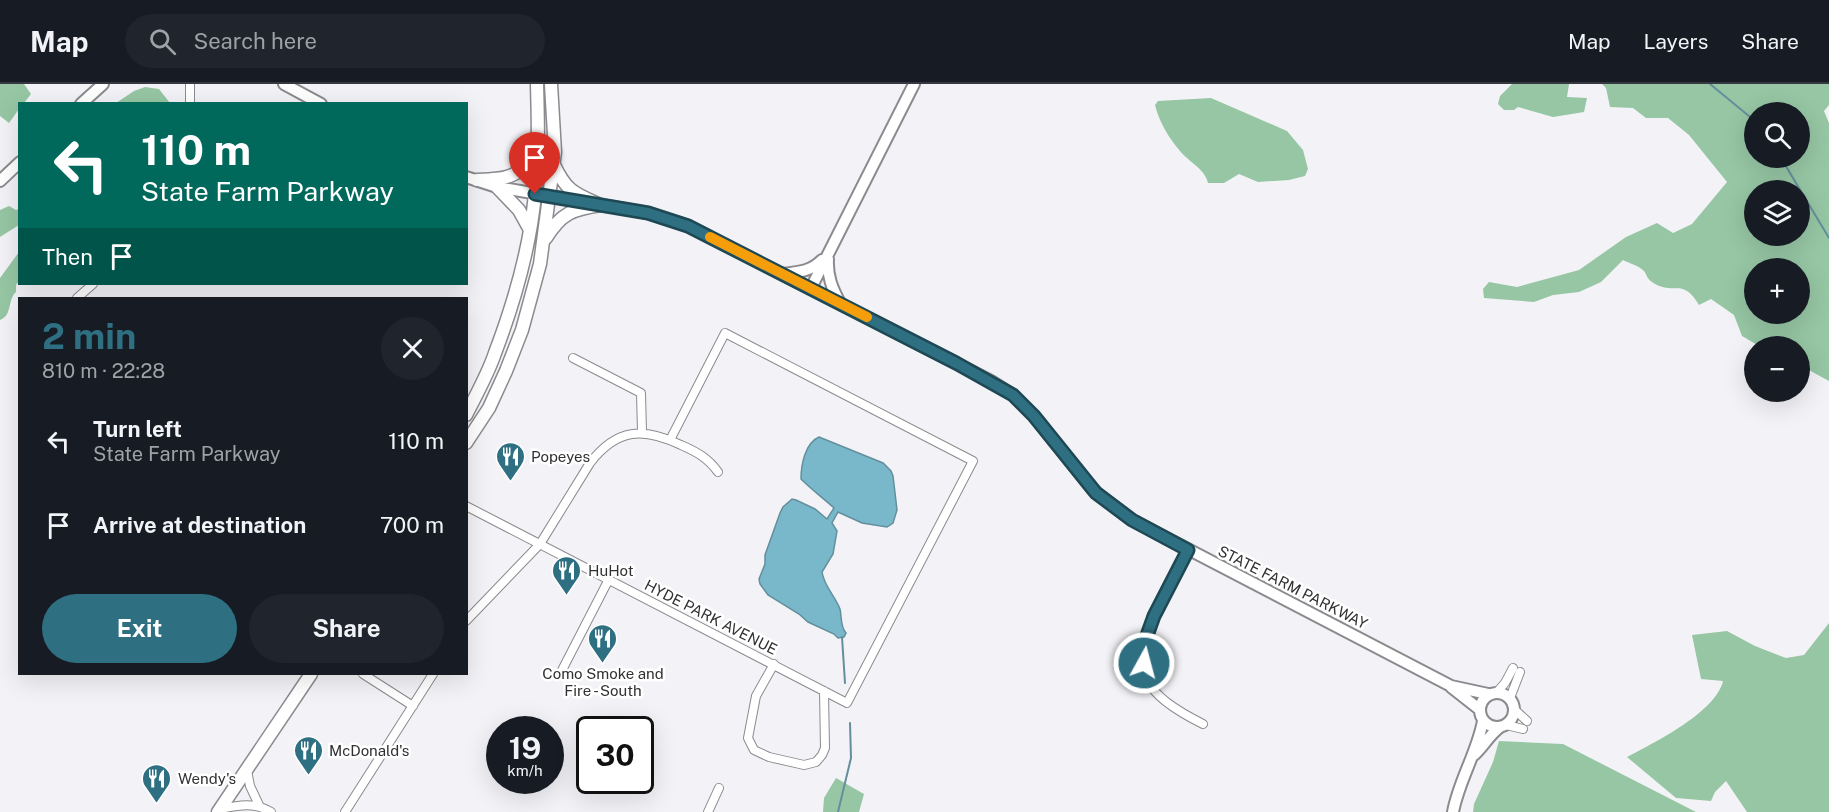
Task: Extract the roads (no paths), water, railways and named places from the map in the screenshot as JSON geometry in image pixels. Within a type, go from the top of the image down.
[{"type":"main road","points":[[468,411],[495,355],[524,256],[535,194],[538,137],[537,84]]},
{"type":"main road","points":[[468,439],[489,408],[506,371],[533,294],[544,243],[554,164],[555,126],[551,84]]},
{"type":"main road","points":[[472,178],[506,179],[516,174],[525,165],[538,137]]},
{"type":"main road","points":[[554,164],[566,186],[573,193],[601,205]]},
{"type":"main road","points":[[497,187],[519,210],[529,229]]},
{"type":"main road","points":[[544,243],[559,219],[568,213],[601,205]]},
{"type":"main road","points":[[219,810],[310,675]]},
{"type":"street","points":[[83,102],[103,84]]},
{"type":"street","points":[[189,102],[190,84]]},
{"type":"street","points":[[284,84],[317,102]]},
{"type":"street","points":[[811,288],[914,84]]},
{"type":"street","points":[[0,181],[18,164]]},
{"type":"street","name":"STATE FARM PARKWAY","points":[[472,178],[497,187],[648,213],[688,226],[991,381],[1013,395],[1034,416],[1096,493],[1132,520],[1451,686],[1479,709]]},
{"type":"street","points":[[782,273],[802,272],[814,267],[829,253]]},
{"type":"street","points":[[829,253],[830,284],[841,303]]},
{"type":"street","points":[[78,297],[92,285]]},
{"type":"street","name":"HYDE PARK AVENUE","points":[[468,507],[847,703],[973,462],[725,333],[670,440]]},
{"type":"street","points":[[573,358],[641,393],[642,432]]},
{"type":"street","points":[[468,619],[540,544],[597,455],[615,439],[642,432],[659,435],[709,460],[718,472]]},
{"type":"street","points":[[1188,550],[1154,616],[1145,641],[1144,663],[1149,684],[1173,707],[1203,724]]},
{"type":"street","points":[[559,676],[609,579]]},
{"type":"street","points":[[774,664],[756,696],[748,738],[754,750],[769,757],[804,765],[816,762],[825,748],[824,691]]},
{"type":"street","points":[[1453,812],[1456,793],[1474,755],[1483,721],[1479,709],[1483,698],[1505,683],[1516,670],[1510,698],[1514,709],[1525,725],[1490,726],[1483,721]]},
{"type":"street","points":[[365,675],[413,706]]},
{"type":"street","points":[[345,812],[432,675]]},
{"type":"street","name":"STATE FARM PARKWAY","points":[[1451,686],[1492,693]]},
{"type":"street","points":[[1492,693],[1502,693],[1510,698]]},
{"type":"street","points":[[1474,755],[1483,747],[1490,734],[1510,721],[1514,709]]},
{"type":"street","points":[[247,770],[250,786],[259,805]]},
{"type":"street","points":[[708,812],[719,788]]},
{"type":"street","points":[[219,810],[259,805],[271,812]]},
{"type":"water","points":[[819,437],[883,463],[893,476],[897,510],[893,523],[887,527],[862,523],[838,512],[832,523],[837,531],[833,554],[822,572],[840,609],[842,625],[846,633],[844,637],[838,638],[808,622],[768,595],[759,579],[765,564],[765,555],[783,507],[792,499],[796,500],[815,509],[827,519],[834,508],[801,479],[807,449]]},
{"type":"waterway","points":[[1710,84],[1744,112]]},
{"type":"waterway","points":[[1787,168],[1829,238]]},
{"type":"waterway","points":[[842,637],[845,683]]},
{"type":"waterway","points":[[838,812],[851,758],[850,723]]},
{"type":"place","name":"Popeyes","points":[[510,482]]},
{"type":"place","name":"HuHot","points":[[567,596]]},
{"type":"place","name":"Como Smoke and Fire - South","points":[[603,664]]},
{"type":"place","name":"McDonald's","points":[[308,776]]},
{"type":"place","name":"Wendy's","points":[[157,804]]}]
